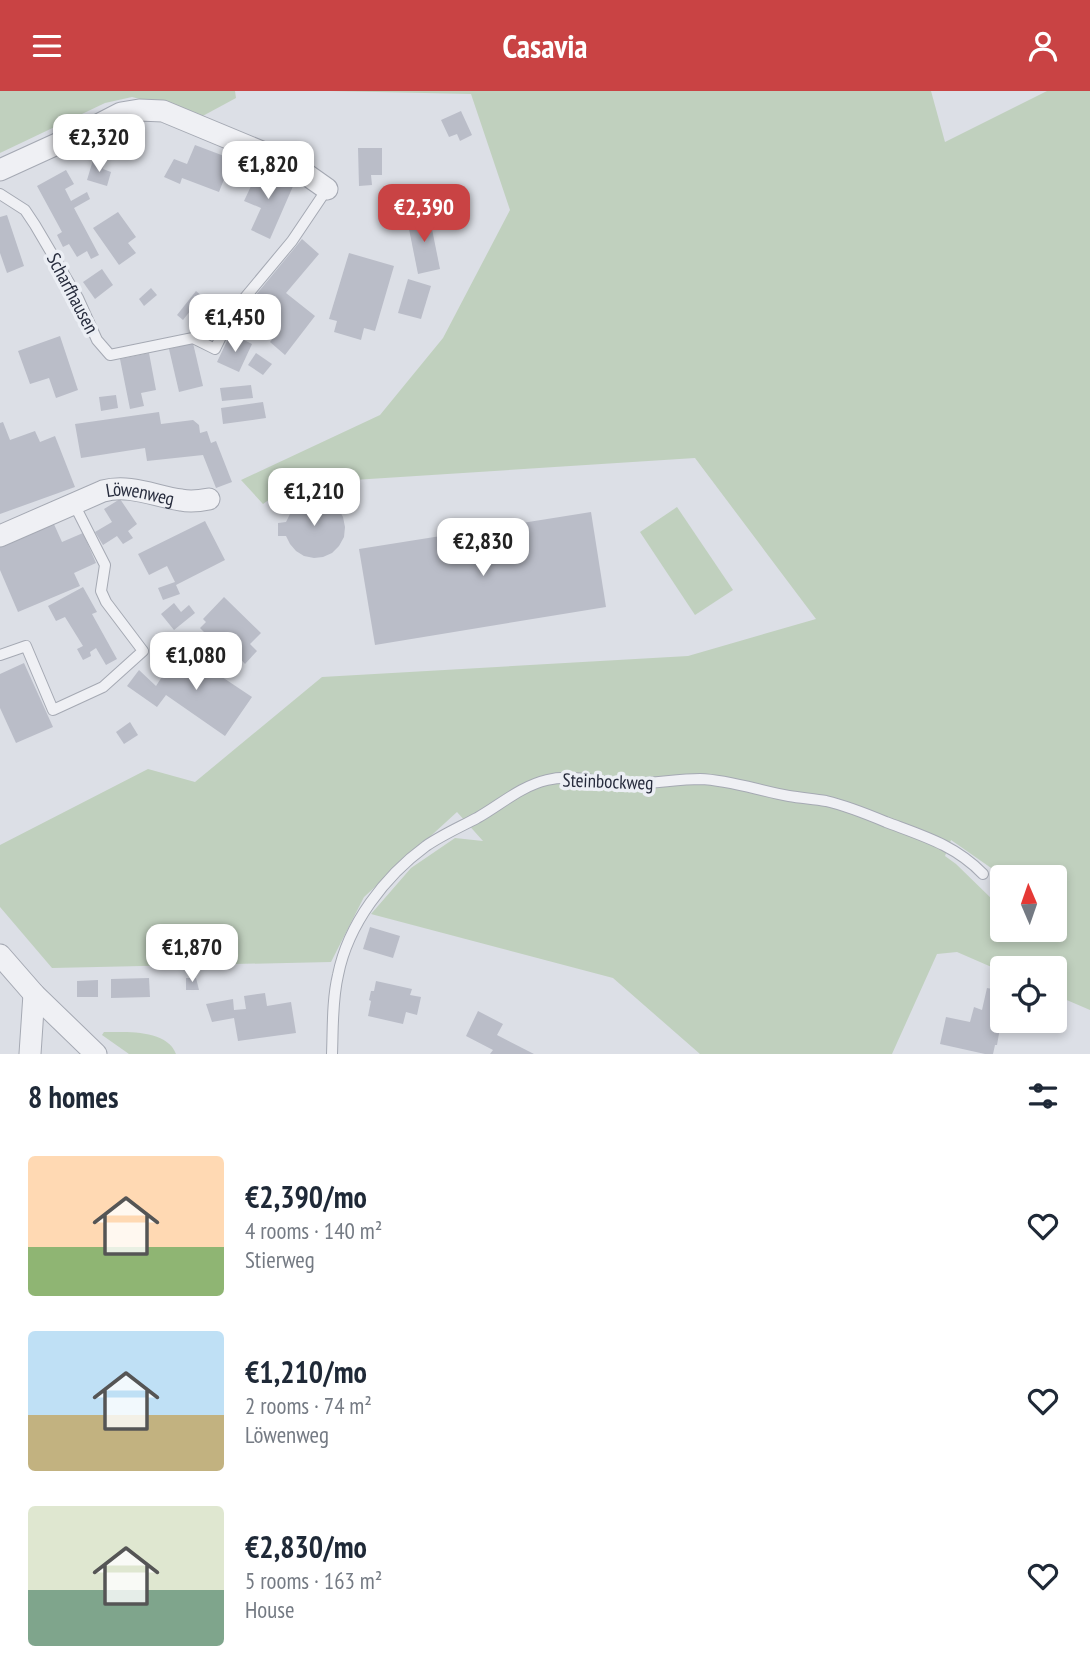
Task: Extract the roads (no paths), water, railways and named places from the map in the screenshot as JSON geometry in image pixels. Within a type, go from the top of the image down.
[{"type":"street","points":[[0,170],[121,113],[147,110],[163,111],[293,165],[327,189]]},
{"type":"street","name":"Löwenweg","points":[[0,536],[115,488],[127,488],[182,501],[209,499]]},
{"type":"street","points":[[0,955],[34,994],[96,1054]]},
{"type":"street","points":[[30,1054],[34,994]]},
{"type":"lane","name":"Scharfhausen","points":[[0,194],[25,210],[78,298],[97,340],[110,355],[193,338],[215,349],[233,312],[292,241],[327,189]]},
{"type":"lane","name":"Löwenweg","points":[[0,655],[26,646],[53,710],[103,687],[143,651],[106,602],[101,591],[105,565],[74,504]]},
{"type":"lane","name":"Steinbockweg","points":[[332,1054],[336,985],[343,954],[365,911],[395,872],[427,845],[520,791],[547,780],[575,778],[639,784],[703,779],[827,801],[942,843],[966,858],[983,874]]}]
